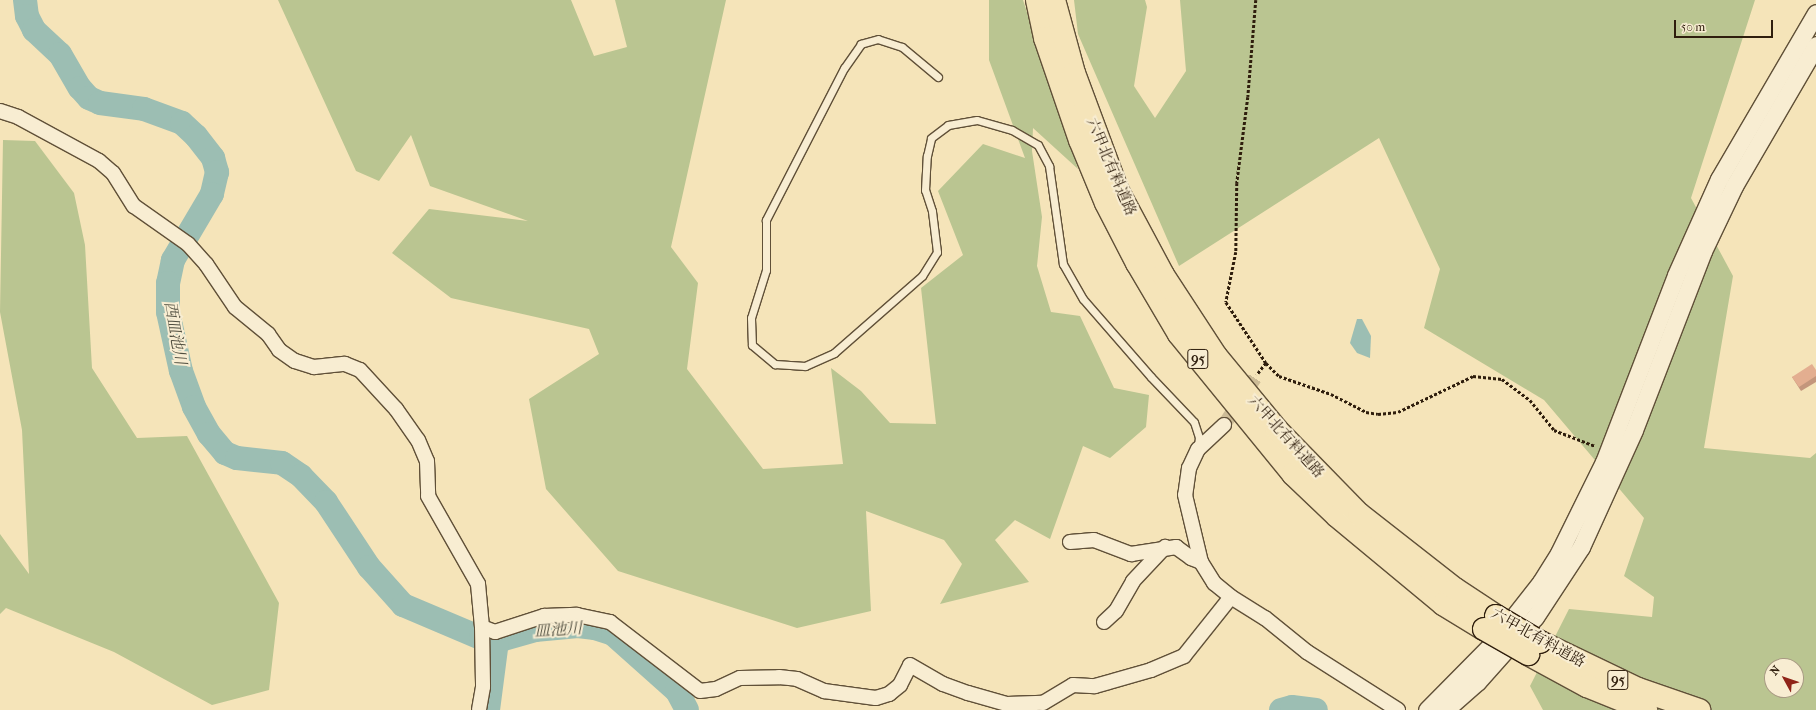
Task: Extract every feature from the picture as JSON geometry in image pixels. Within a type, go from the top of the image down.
[{"type":"main road","name":"六甲北有料道路","points":[[1037,0],[1045,38],[1080,140],[1106,203],[1136,263],[1179,334],[1288,468],[1326,506],[1443,604],[1490,623],[1534,648],[1587,686],[1646,710]]},
{"type":"main road","name":"六甲北有料道路","points":[[1054,0],[1074,73],[1118,191],[1163,275],[1216,356],[1277,430],[1360,514],[1455,589],[1490,623]]},
{"type":"main road","name":"六甲北有料道路","points":[[1534,648],[1638,689],[1699,710]]},
{"type":"street","points":[[1446,710],[1477,682],[1536,617],[1581,547],[1634,430],[1703,251],[1734,186],[1810,44],[1816,13]]},
{"type":"street","points":[[1427,710],[1494,642],[1541,582],[1582,510],[1608,450],[1676,274],[1719,179],[1810,44]]},
{"type":"street","points":[[0,111],[18,117],[99,161],[113,173],[134,206],[188,244],[206,264],[235,306],[268,334],[279,350],[295,361],[314,367],[345,364],[360,370],[396,409],[418,440],[427,460],[428,496],[478,584],[482,629],[483,687],[479,710]]},
{"type":"street","points":[[1224,425],[1198,449],[1189,468],[1185,495],[1201,562],[1214,583],[1231,597],[1265,618],[1307,652],[1398,710]]},
{"type":"street","points":[[1070,542],[1094,540],[1131,554],[1165,547],[1176,547],[1191,558],[1201,562]]},
{"type":"street","points":[[1104,622],[1116,611],[1134,581],[1165,547]]},
{"type":"street","points":[[482,629],[495,632],[544,616],[570,615],[610,622],[700,691],[716,689],[740,678],[779,677],[797,679],[824,691],[876,698],[889,694],[900,685],[910,665],[943,684],[968,693],[1007,704],[1043,707],[1073,685],[1095,686],[1151,670],[1184,656],[1231,597]]},
{"type":"lane","points":[[938,77],[902,47],[878,39],[861,44],[844,68],[766,220],[766,270],[751,318],[752,345],[775,364],[805,366],[834,353],[922,276],[937,252],[932,211],[925,190],[927,156],[931,138],[948,125],[977,120],[1012,130],[1038,145],[1049,166],[1063,264],[1083,299],[1151,378],[1194,422],[1199,437],[1198,449]]},
{"type":"path","points":[[1256,0],[1248,97],[1237,183],[1236,252],[1226,292],[1226,302],[1266,363],[1279,376],[1331,394],[1366,412],[1378,414],[1398,412],[1473,376],[1502,380],[1530,400],[1554,430],[1608,450]]},
{"type":"path","points":[[1257,375],[1266,363]]},
{"type":"green space","points":[[278,0],[571,0],[594,56],[627,47],[615,0],[726,0],[671,247],[698,283],[687,369],[763,469],[843,464],[831,368],[861,391],[890,423],[936,424],[921,288],[963,255],[938,191],[983,144],[1025,158],[989,60],[989,0],[1023,0],[1078,169],[1033,128],[1032,151],[1042,217],[1037,266],[1051,312],[1080,316],[1114,388],[1149,395],[1146,427],[1110,458],[1083,446],[1050,539],[1015,520],[995,540],[1029,582],[940,604],[962,564],[944,540],[866,511],[871,611],[797,628],[618,571],[546,489],[529,399],[599,354],[589,329],[451,298],[392,253],[429,209],[528,221],[430,186],[411,135],[379,181],[356,171]]},
{"type":"green space","points":[[1074,0],[1145,0],[1147,7],[1134,86],[1155,118],[1186,71],[1180,0],[1755,0],[1691,198],[1733,276],[1704,448],[1810,458],[1816,453],[1816,710],[1543,710],[1530,686],[1569,609],[1652,617],[1654,597],[1624,576],[1644,518],[1544,400],[1424,328],[1440,269],[1379,138],[1179,266],[1078,34]]},
{"type":"green space","points":[[3,140],[35,141],[74,193],[85,245],[92,368],[137,438],[187,436],[279,603],[269,690],[212,705],[114,652],[6,608],[0,614],[0,534],[29,574],[22,430],[0,312]]},
{"type":"water","points":[[1357,319],[1362,319],[1371,336],[1370,358],[1357,353],[1350,343]]},
{"type":"building","points":[[1812,364],[1816,370],[1816,376],[1799,387],[1792,377]]},
{"type":"waterway","name":"西皿池川","points":[[25,0],[27,16],[34,30],[60,54],[80,88],[89,98],[100,103],[144,109],[182,123],[196,136],[213,158],[217,172],[212,194],[173,260],[168,283],[168,312],[181,371],[194,407],[209,434],[225,453],[237,458],[282,463],[301,476],[326,502],[369,567],[403,605],[481,638],[497,641],[535,630],[578,626],[595,628],[613,634],[677,691],[687,710]]},
{"type":"waterway","name":"西皿池川","points":[[488,710],[497,641]]},
{"type":"waterway","name":"皿池川","points":[[1281,710],[1292,707],[1316,710]]},
{"type":"tunnel","points":[[1224,425],[1257,375]]}]
